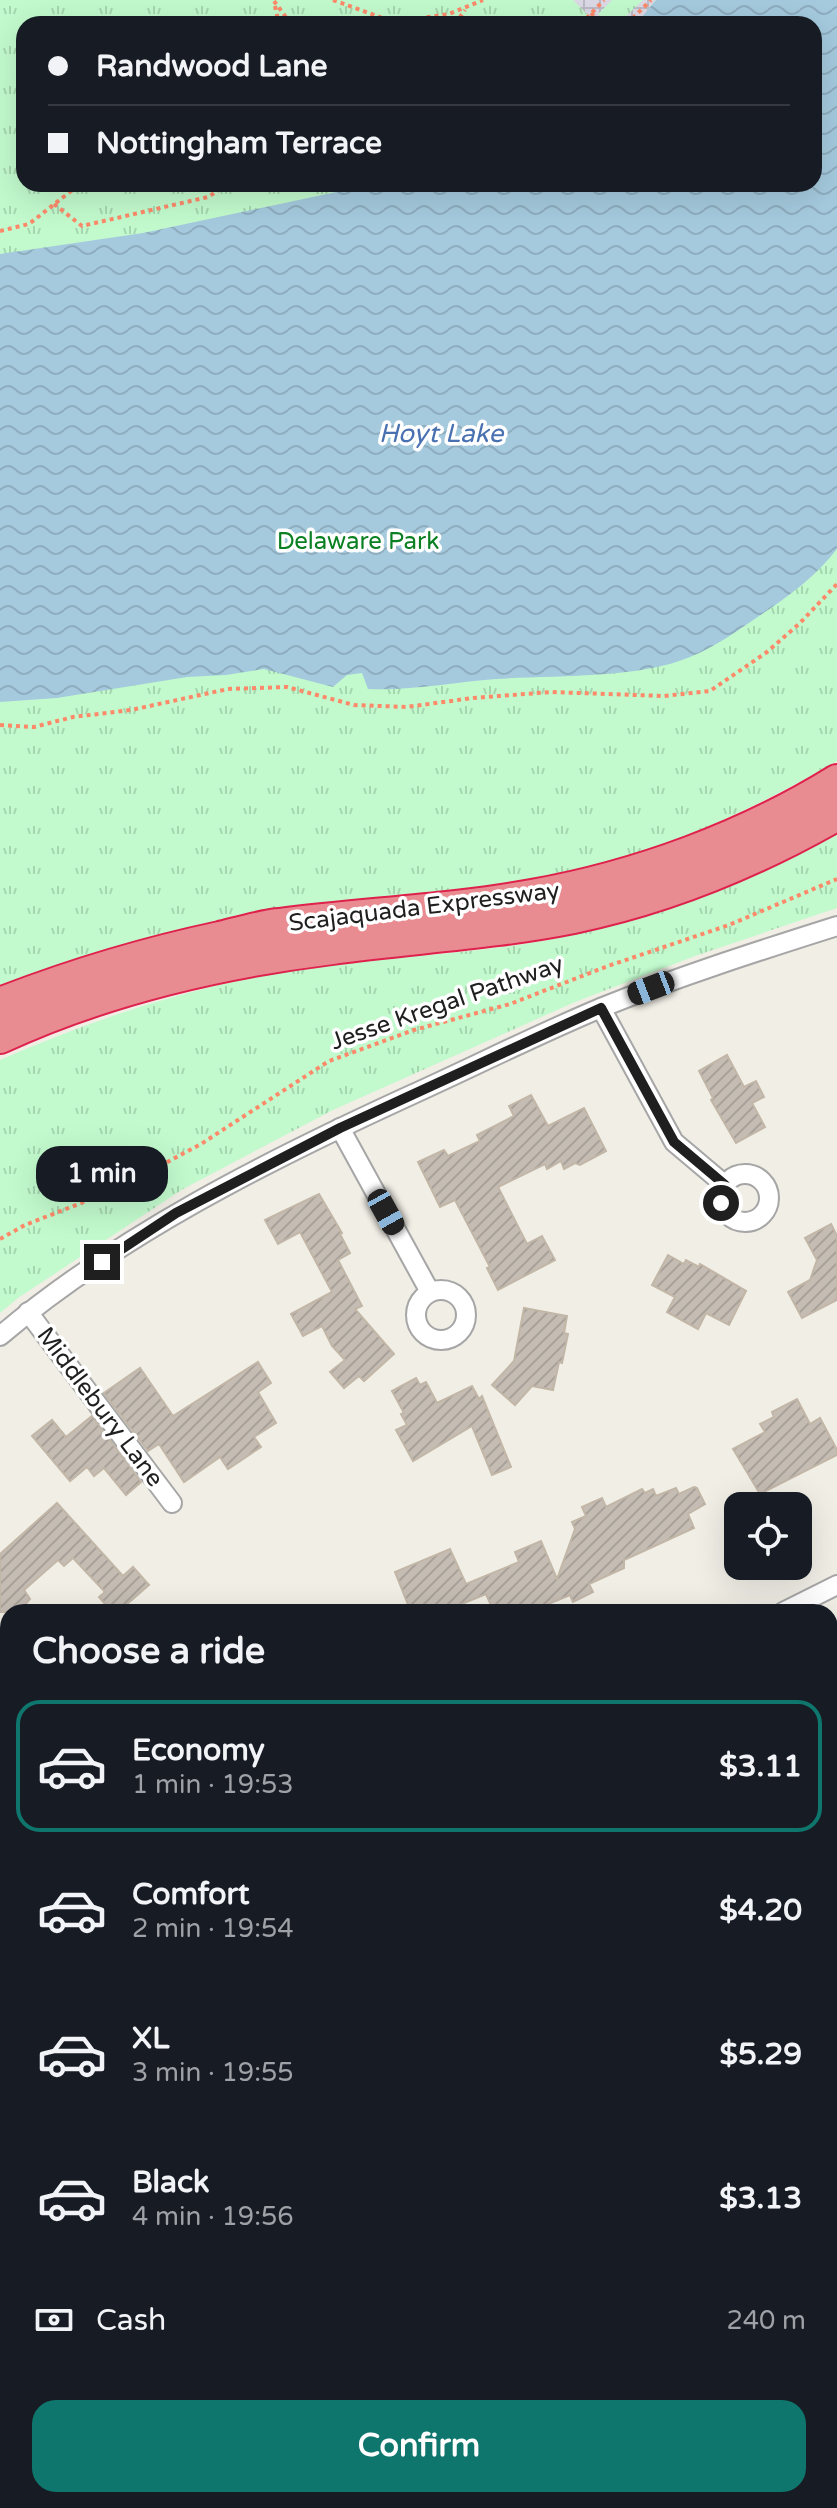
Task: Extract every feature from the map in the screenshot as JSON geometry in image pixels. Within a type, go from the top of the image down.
[{"type":"highway","name":"Scajaquada Expressway","points":[[0,1004],[116,963],[277,925],[492,902],[610,878],[723,839],[784,811],[837,781]]},
{"type":"highway","name":"Scajaquada Expressway","points":[[0,1037],[75,1007],[217,966],[331,948],[493,930],[614,907],[730,867],[837,814]]},
{"type":"street","points":[[0,1336],[28,1312],[176,1213],[340,1128],[601,1008],[737,957],[837,926]]},
{"type":"street","points":[[601,1008],[674,1142],[725,1185]]},
{"type":"street","points":[[340,1128],[430,1292]]},
{"type":"street","name":"Middlebury Lane","points":[[28,1312],[172,1503]]},
{"type":"street","points":[[799,1604],[837,1585]]},
{"type":"path","points":[[333,0],[377,16]]},
{"type":"path","points":[[437,16],[483,0]]},
{"type":"path","points":[[588,16],[604,0]]},
{"type":"path","points":[[635,16],[651,0]]},
{"type":"path","points":[[461,16],[467,7]]},
{"type":"path","points":[[591,13],[594,16]]},
{"type":"path","points":[[0,231],[29,224],[70,192]]},
{"type":"path","points":[[54,204],[82,226],[208,197],[216,192]]},
{"type":"path","points":[[0,725],[34,727],[228,689],[287,687],[354,705],[394,707],[551,692],[664,696],[710,691],[767,652],[837,584]]},
{"type":"path","name":"Jesse Kregal Pathway","points":[[0,1239],[25,1225],[117,1189],[201,1144],[329,1061],[414,1030],[510,1004],[608,966],[729,925],[837,879]]},
{"type":"green space","name":"Hoyt Lake","points":[[0,0],[837,0],[837,761],[728,818],[613,861],[499,884],[262,912],[195,927],[0,991]]},
{"type":"green space","points":[[837,833],[837,908],[695,956],[575,1002],[333,1110],[183,1189],[0,1313],[0,1060],[142,1006],[214,986],[318,967],[524,944],[606,927],[725,888]]},
{"type":"shaded area","points":[[573,0],[612,0],[598,14],[600,16],[589,16]]},
{"type":"shaded area","points":[[643,0],[656,0],[643,16],[626,16]]},
{"type":"water","name":"Hoyt Lake","points":[[656,0],[837,0],[837,549],[829,559],[790,594],[717,644],[690,657],[646,669],[416,688],[368,689],[362,673],[347,675],[333,687],[264,669],[187,677],[57,698],[0,702],[0,254],[143,233],[336,192],[822,192],[822,16],[643,16]]},
{"type":"building","points":[[727,1055],[744,1087],[756,1081],[764,1097],[752,1103],[765,1127],[736,1143],[711,1100],[713,1098],[699,1071]]},
{"type":"building","points":[[531,1095],[548,1126],[584,1108],[606,1151],[580,1165],[575,1163],[564,1169],[561,1161],[547,1169],[545,1164],[498,1187],[527,1244],[542,1236],[555,1260],[498,1290],[487,1268],[490,1267],[455,1200],[440,1207],[418,1162],[444,1150],[448,1156],[480,1141],[477,1135],[514,1116],[509,1106]]},
{"type":"building","points":[[319,1194],[350,1253],[338,1260],[362,1306],[355,1309],[394,1354],[364,1381],[359,1376],[344,1388],[330,1372],[345,1360],[332,1346],[322,1326],[303,1336],[291,1314],[332,1292],[300,1232],[278,1244],[265,1220]]},
{"type":"building","points":[[831,1224],[837,1236],[837,1300],[802,1318],[788,1292],[810,1280],[817,1260],[805,1238]]},
{"type":"building","points":[[668,1255],[684,1264],[686,1260],[699,1267],[700,1264],[746,1291],[729,1325],[706,1313],[698,1329],[667,1312],[675,1297],[652,1285]]},
{"type":"building","points":[[524,1308],[567,1316],[564,1333],[568,1334],[553,1390],[532,1386],[515,1405],[492,1385],[514,1361]]},
{"type":"building","points":[[258,1362],[271,1383],[258,1392],[276,1423],[254,1437],[261,1447],[228,1469],[220,1457],[184,1482],[159,1444],[148,1451],[104,1393],[140,1368],[173,1416]]},
{"type":"building","points":[[416,1378],[420,1385],[426,1382],[437,1403],[472,1386],[479,1399],[482,1396],[511,1467],[492,1475],[472,1426],[413,1461],[396,1430],[407,1425],[392,1391]]},
{"type":"building","points":[[797,1399],[810,1424],[820,1418],[837,1455],[759,1492],[733,1449],[765,1432],[760,1424],[774,1417],[772,1412]]},
{"type":"building","points":[[92,1416],[141,1482],[126,1495],[104,1468],[94,1476],[87,1467],[70,1481],[32,1436],[52,1420],[66,1437]]},
{"type":"building","points":[[676,1488],[679,1494],[697,1488],[705,1504],[688,1514],[694,1528],[624,1560],[624,1568],[589,1584],[593,1592],[573,1602],[570,1595],[548,1604],[490,1604],[486,1594],[462,1604],[408,1604],[395,1572],[450,1549],[466,1584],[519,1562],[515,1552],[541,1541],[557,1579],[575,1529],[572,1522],[586,1516],[582,1507],[602,1498],[606,1507],[642,1489],[645,1493],[653,1489],[656,1496]]},
{"type":"building","points":[[57,1503],[123,1576],[133,1567],[149,1585],[127,1604],[105,1604],[99,1597],[105,1592],[73,1558],[64,1566],[58,1560],[24,1590],[30,1599],[26,1604],[0,1604],[0,1554]]},
{"type":"route","points":[[102,1262],[176,1213],[340,1128],[601,1008],[666,1131],[674,1142],[725,1185],[721,1203]]},
{"type":"park label","name":"Delaware Park","points":[[358,541]]}]
